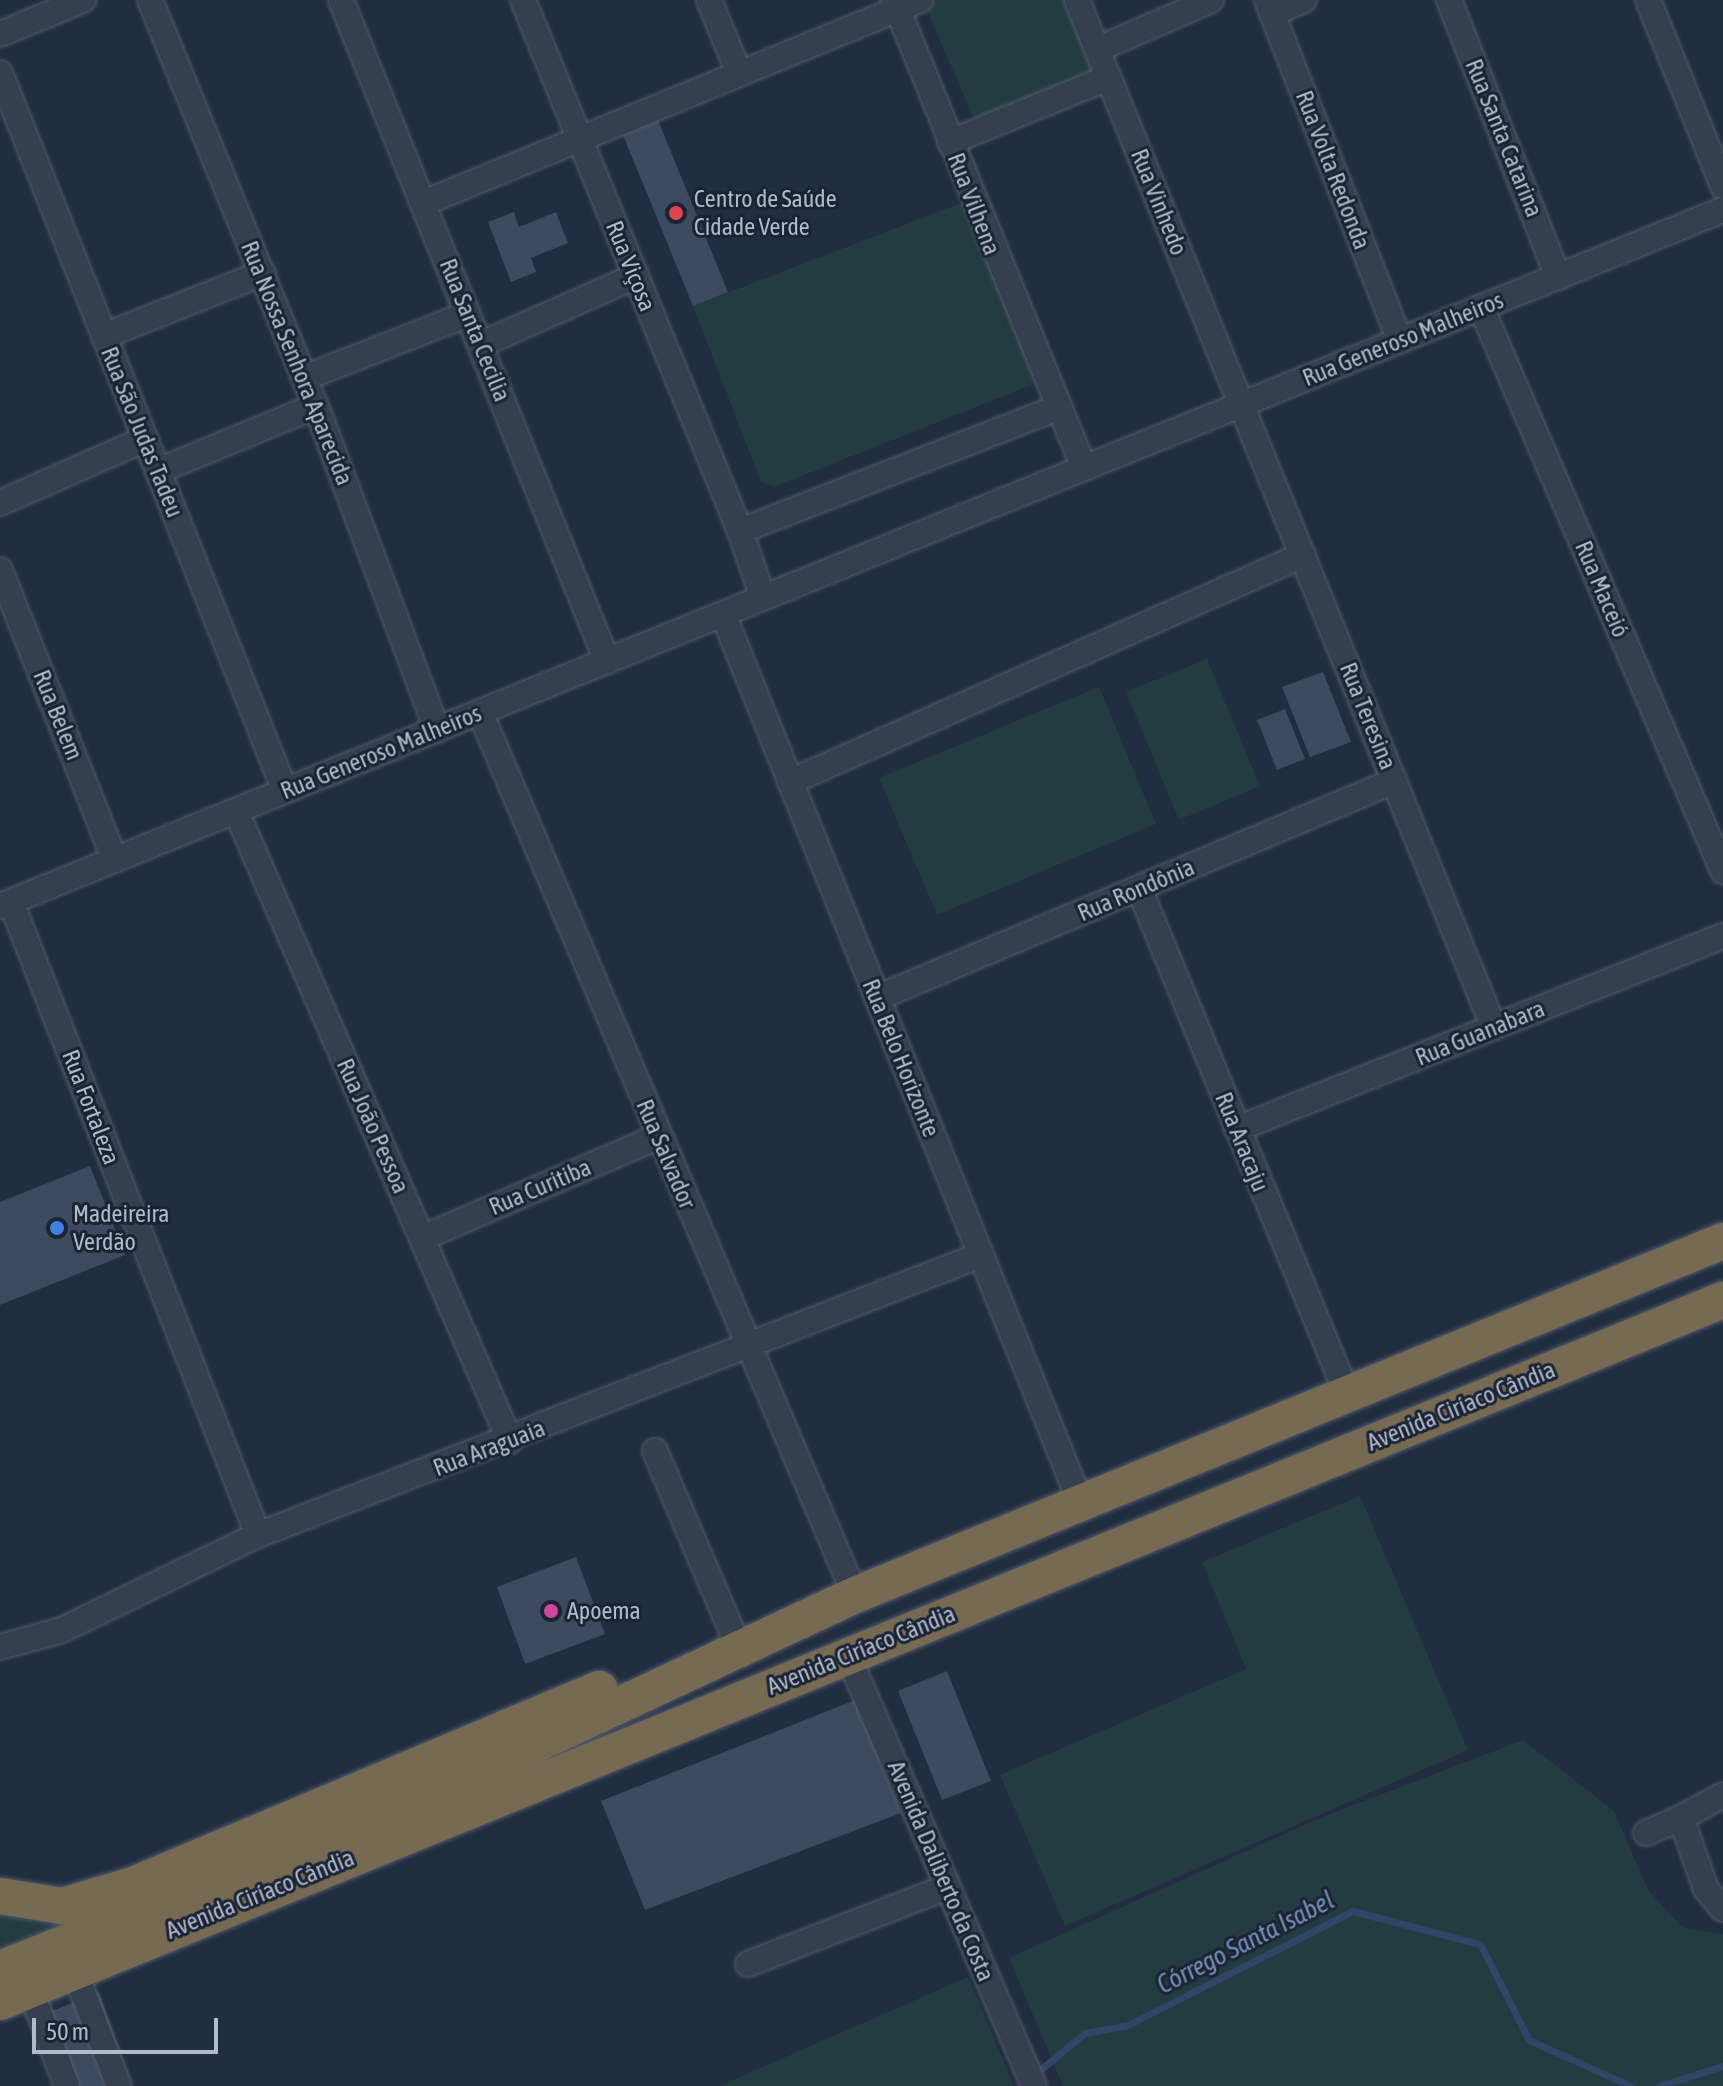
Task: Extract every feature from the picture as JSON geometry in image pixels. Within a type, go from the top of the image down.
[{"type":"highway","name":"Avenida Ciríaco Cândia","points":[[805,1619],[1080,1501],[1723,1241]]},
{"type":"highway","name":"Avenida Ciríaco Cândia","points":[[10,1986],[73,1967],[1723,1300]]},
{"type":"highway","points":[[0,1896],[62,1906],[133,1885],[639,1673],[805,1619]]},
{"type":"highway","points":[[10,1986],[805,1619]]},
{"type":"street","points":[[0,34],[83,0]]},
{"type":"street","name":"Rua Nossa Senhora Aparecida","points":[[150,0],[316,406],[437,730]]},
{"type":"street","name":"Rua Santa Cecilia","points":[[341,0],[426,202],[466,315],[607,661]]},
{"type":"street","name":"Rua Viçosa","points":[[523,0],[740,531]]},
{"type":"street","points":[[709,0],[739,73]]},
{"type":"street","name":"Rua Vinhedo","points":[[1077,0],[1242,405]]},
{"type":"street","points":[[1098,49],[1211,0]]},
{"type":"street","points":[[1269,7],[1304,0]]},
{"type":"street","name":"Rua Santa Catarina","points":[[1449,0],[1558,277]]},
{"type":"street","points":[[1648,0],[1723,186]]},
{"type":"street","points":[[426,202],[582,142],[904,3]]},
{"type":"street","name":"Rua Vilhena","points":[[904,3],[950,142],[1054,409]]},
{"type":"street","name":"Rua Volta Redonda","points":[[1269,7],[1400,341]]},
{"type":"street","name":"Rua São Judas Tadeu","points":[[0,73],[285,791]]},
{"type":"street","points":[[950,142],[1108,78]]},
{"type":"street","name":"Rua Generoso Malheiros","points":[[5,904],[1723,210]]},
{"type":"street","points":[[104,336],[263,273]]},
{"type":"street","points":[[480,345],[636,276]]},
{"type":"street","name":"Rua Maceió","points":[[1481,307],[1723,871]]},
{"type":"street","points":[[304,378],[466,315]]},
{"type":"street","name":"Rua Teresina","points":[[1242,405],[1494,1028]]},
{"type":"street","points":[[158,471],[316,406]]},
{"type":"street","points":[[763,598],[740,531],[1054,409],[1084,468]]},
{"type":"street","points":[[0,503],[145,439]]},
{"type":"street","points":[[790,782],[1303,555]]},
{"type":"street","name":"Rua Belem","points":[[0,570],[115,860]]},
{"type":"street","name":"Rua Belo Horizonte","points":[[723,614],[1080,1501]]},
{"type":"street","name":"Rua Salvador","points":[[480,712],[855,1595]]},
{"type":"street","name":"Rua Rondônia","points":[[877,998],[1394,781]]},
{"type":"street","name":"Rua João Pessoa","points":[[236,811],[510,1441]]},
{"type":"street","name":"Rua Aracaju","points":[[1139,888],[1347,1394]]},
{"type":"street","name":"Rua Fortaleza","points":[[5,904],[258,1535]]},
{"type":"street","name":"Rua Guanabara","points":[[1237,1129],[1723,936]]},
{"type":"street","name":"Rua Curitiba","points":[[422,1238],[658,1137]]},
{"type":"street","name":"Rua Araguaia","points":[[0,1647],[62,1630],[258,1535],[510,1441],[749,1344],[981,1255]]},
{"type":"street","points":[[655,1451],[736,1641]]},
{"type":"street","name":"Avenida Daliberto da Costa","points":[[848,1656],[1034,2086]]},
{"type":"street","points":[[1646,1833],[1723,1795]]},
{"type":"street","points":[[1681,1818],[1703,1881],[1723,1909]]},
{"type":"street","points":[[748,1964],[948,1887]]},
{"type":"street","points":[[73,1967],[119,2086]]},
{"type":"street","points":[[10,1986],[67,2086]]},
{"type":"green space","points":[[938,0],[1070,0],[1095,71],[975,121],[925,6]]},
{"type":"green space","points":[[964,202],[1038,367],[1036,383],[774,487],[761,482],[693,306]]},
{"type":"green space","points":[[1207,659],[1260,786],[1179,820],[1126,692]]},
{"type":"green space","points":[[1099,687],[1156,824],[937,915],[879,778]]},
{"type":"green space","points":[[1360,1496],[1468,1750],[1065,1926],[1000,1775],[1246,1669],[1202,1562]]},
{"type":"green space","points":[[1523,1740],[1614,1811],[1648,1890],[1682,1927],[1723,1934],[1723,2086],[1063,2086],[1009,1958],[1320,1818]]},
{"type":"green space","points":[[0,1913],[34,1922],[73,1922],[0,1949]]},
{"type":"green space","points":[[968,1977],[1014,2086],[719,2086]]},
{"type":"building","name":"Centro de Saúde Cidade Verde","points":[[658,120],[728,292],[693,306],[623,135]]},
{"type":"building","points":[[514,212],[519,227],[556,212],[568,243],[531,258],[536,272],[511,282],[488,222]]},
{"type":"building","points":[[1323,672],[1351,742],[1310,757],[1282,687]]},
{"type":"building","points":[[1285,709],[1305,759],[1277,770],[1257,720]]},
{"type":"building","name":"Madeireira Verdão","points":[[90,1166],[125,1255],[0,1305],[0,1202]]},
{"type":"building","name":"Apoema","points":[[576,1557],[605,1634],[525,1664],[497,1587]]},
{"type":"building","points":[[947,1671],[991,1781],[942,1800],[898,1691]]},
{"type":"building","points":[[855,1700],[901,1813],[645,1910],[601,1801]]},
{"type":"building","points":[[99,1992],[132,2086],[62,2086],[35,2018]]},
{"type":"waterway","name":"Córrego Santa Isabel","points":[[1035,2074],[1085,2033],[1128,2025],[1353,1911],[1480,1944],[1529,2040],[1631,2086]]},
{"type":"waterway","name":"Córrego Santa Isabel","points":[[1659,2086],[1723,2066]]},
{"type":"place","name":"Centro de Saúde Cidade Verde","points":[[676,213]]},
{"type":"place","name":"Madeireira Verdão","points":[[57,1228]]},
{"type":"place","name":"Apoema","points":[[551,1611]]}]
